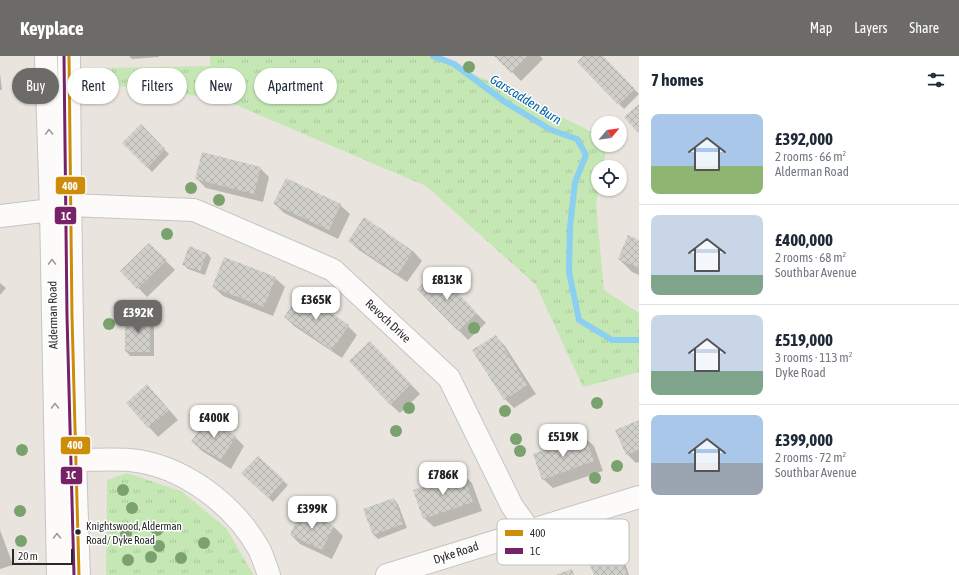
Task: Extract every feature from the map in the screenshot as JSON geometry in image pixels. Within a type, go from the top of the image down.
[{"type":"street","name":"Alderman Road","points":[[46,56],[60,208],[75,460],[79,575]]},
{"type":"street","name":"Alderman Road","points":[[58,575],[60,208],[69,56]]},
{"type":"street","name":"Revoch Drive","points":[[0,216],[60,208],[194,210],[333,270],[449,378],[512,506],[521,519]]},
{"type":"street","points":[[75,460],[131,460],[162,467],[195,482],[221,503],[243,525],[259,550],[269,575]]},
{"type":"street","name":"Dyke Road","points":[[566,519],[639,497]]},
{"type":"street","name":"Dyke Road","points":[[387,575],[497,540]]},
{"type":"green space","points":[[210,56],[437,56],[591,132],[591,152],[606,152],[604,160],[591,160],[591,196],[598,196],[596,203],[604,290],[639,313],[639,372],[583,387],[536,285],[426,186],[234,104],[246,104],[246,68],[195,68],[195,96],[187,95],[187,68],[127,68],[127,87],[119,86],[119,68],[102,68],[210,66]]},
{"type":"green space","points":[[127,473],[181,491],[226,528],[253,575],[106,575],[107,480]]},
{"type":"building","points":[[494,56],[528,56],[511,73]]},
{"type":"building","points":[[583,56],[603,56],[635,89],[618,105],[577,62]]},
{"type":"building","points":[[639,104],[638,133],[627,120],[627,116],[625,116]]},
{"type":"building","points":[[141,124],[165,149],[147,168],[122,143]]},
{"type":"building","points":[[202,152],[261,167],[254,194],[195,179]]},
{"type":"building","points":[[286,178],[341,204],[329,230],[273,204]]},
{"type":"building","points":[[364,217],[413,251],[398,274],[348,241]]},
{"type":"building","points":[[628,235],[639,240],[639,268],[618,259]]},
{"type":"building","points":[[149,243],[167,260],[137,289],[120,271]]},
{"type":"building","points":[[189,246],[207,253],[200,271],[182,265]]},
{"type":"building","points":[[224,257],[276,277],[264,307],[212,287]]},
{"type":"building","points":[[436,270],[477,313],[458,331],[417,289]]},
{"type":"building","points":[[301,292],[349,325],[332,350],[284,317]]},
{"type":"building","points":[[125,317],[150,317],[150,352],[125,352]]},
{"type":"building","points":[[496,335],[527,385],[504,400],[472,350]]},
{"type":"building","points":[[370,341],[411,384],[390,405],[349,361]]},
{"type":"building","points":[[147,384],[169,410],[148,428],[126,403]]},
{"type":"building","points":[[206,418],[236,436],[221,460],[191,442]]},
{"type":"building","points":[[639,420],[639,450],[626,455],[615,430]]},
{"type":"building","points":[[585,436],[594,461],[542,480],[533,454]]},
{"type":"building","points":[[258,456],[284,480],[268,498],[241,473]]},
{"type":"building","points":[[463,473],[473,502],[423,519],[413,490]]},
{"type":"building","points":[[394,498],[403,524],[373,535],[363,509]]},
{"type":"building","points":[[301,510],[334,526],[322,550],[290,535]]},
{"type":"building","points":[[590,565],[624,565],[627,575],[594,575]]},
{"type":"building","points":[[572,569],[574,575],[555,575]]},
{"type":"waterway","name":"Garscadden Burn","points":[[433,56],[454,64],[505,102],[551,130],[577,139],[586,155],[575,182],[570,227],[569,272],[579,320],[612,340],[639,340]]},
{"type":"transit line","name":"1C","points":[[64,56],[67,316],[74,575]]},
{"type":"transit line","name":"400","points":[[69,56],[72,316],[79,575]]},
{"type":"place","name":"Knightswood, Alderman Road/ Dyke Road","points":[[78,532]]}]
